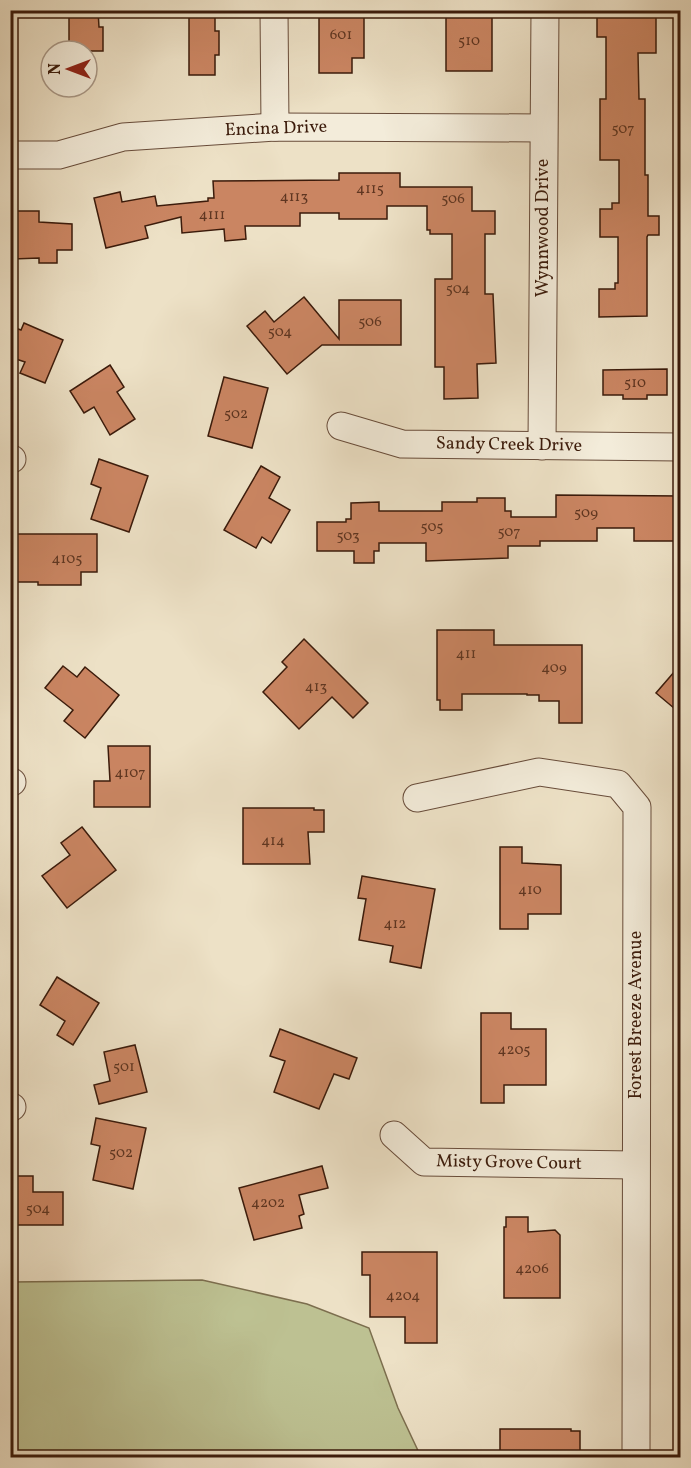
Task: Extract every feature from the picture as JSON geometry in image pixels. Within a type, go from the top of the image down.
[{"type":"street","points":[[274,10],[275,127]]},
{"type":"street","name":"Wynnwood Drive","points":[[542,446],[545,10]]},
{"type":"street","name":"Encina Drive","points":[[10,155],[59,155],[123,137],[275,127],[543,128]]},
{"type":"street","name":"Sandy Creek Drive","points":[[341,426],[402,444],[681,447]]},
{"type":"street","name":"Forest Breeze Avenue","points":[[417,798],[539,772],[618,784],[636,807],[636,1458]]},
{"type":"street","name":"Misty Grove Court","points":[[393,1135],[424,1162],[635,1165]]},
{"type":"green space","points":[[202,1280],[307,1304],[369,1328],[398,1408],[421,1457],[11,1457],[11,1282]]},
{"type":"water","points":[[674,946],[680,946],[680,1271],[679,1271]]},
{"type":"building","points":[[69,10],[98,10],[99,27],[103,27],[103,51],[99,51],[99,39],[69,39]]},
{"type":"building","points":[[446,10],[492,10],[492,71],[446,71]]},
{"type":"building","points":[[189,11],[215,11],[215,31],[219,31],[219,55],[215,55],[215,75],[189,75]]},
{"type":"building","points":[[319,12],[364,12],[364,58],[352,58],[352,73],[319,73]]},
{"type":"building","points":[[597,16],[656,16],[656,53],[638,53],[639,99],[645,99],[645,175],[648,175],[648,216],[659,216],[659,235],[648,235],[647,237],[647,316],[599,317],[599,289],[615,289],[615,283],[618,283],[618,237],[600,237],[600,209],[612,209],[612,203],[619,203],[619,160],[600,160],[600,99],[606,99],[606,37],[597,37]]},
{"type":"building","points":[[339,173],[400,173],[400,187],[472,187],[472,211],[495,211],[495,234],[485,234],[485,294],[493,294],[496,363],[477,364],[478,398],[444,399],[444,367],[435,367],[435,279],[452,279],[452,234],[430,234],[430,230],[427,230],[427,206],[387,206],[387,219],[339,219],[339,213],[300,213],[300,226],[245,226],[246,239],[225,241],[224,229],[182,233],[181,217],[145,226],[148,238],[106,248],[94,198],[120,192],[122,202],[155,196],[157,206],[208,201],[208,198],[214,198],[213,181],[339,180]]},
{"type":"building","points":[[12,211],[39,211],[39,222],[72,224],[72,250],[57,250],[57,263],[39,263],[39,258],[13,259]]},
{"type":"building","points":[[304,297],[339,339],[339,300],[401,300],[401,345],[322,345],[287,374],[247,326],[265,311],[274,322]]},
{"type":"building","points":[[24,323],[63,340],[45,383],[20,373],[25,362],[10,357],[10,326],[21,330]]},
{"type":"building","points":[[110,365],[124,387],[117,392],[135,419],[110,435],[94,407],[84,413],[70,391]]},
{"type":"building","points":[[667,369],[667,395],[647,395],[647,399],[623,399],[623,395],[603,395],[603,370]]},
{"type":"building","points":[[224,377],[268,388],[252,448],[208,436]]},
{"type":"building","points":[[99,459],[148,476],[129,532],[91,519],[101,488],[91,484]]},
{"type":"building","points":[[261,466],[280,477],[269,498],[290,510],[271,543],[262,537],[256,548],[224,530]]},
{"type":"building","points":[[556,495],[681,496],[681,541],[634,541],[634,528],[597,528],[597,541],[540,541],[540,546],[508,546],[508,558],[426,561],[426,543],[379,543],[379,551],[374,551],[374,563],[354,563],[354,551],[317,551],[317,522],[346,522],[346,519],[351,519],[351,503],[379,502],[379,511],[442,511],[442,502],[477,502],[477,498],[505,498],[505,511],[511,511],[511,517],[556,517]]},
{"type":"building","points":[[10,534],[97,534],[97,572],[81,572],[81,585],[38,585],[38,582],[10,582]]},
{"type":"building","points":[[437,630],[494,630],[494,645],[582,645],[582,723],[559,723],[559,701],[539,701],[539,695],[462,694],[462,710],[440,710],[440,700],[437,700]]},
{"type":"building","points":[[304,639],[368,703],[353,718],[332,697],[299,729],[263,692],[287,667],[282,662]]},
{"type":"building","points":[[681,664],[681,714],[656,693]]},
{"type":"building","points":[[63,666],[77,677],[85,667],[119,695],[85,738],[64,721],[73,710],[45,688]]},
{"type":"building","points":[[108,746],[150,746],[150,807],[94,807],[94,781],[110,781]]},
{"type":"building","points":[[243,808],[324,810],[324,832],[308,832],[310,864],[243,864]]},
{"type":"building","points":[[82,827],[116,870],[67,908],[42,876],[70,855],[61,843]]},
{"type":"building","points":[[500,847],[522,847],[522,863],[561,865],[561,914],[528,914],[528,929],[500,929]]},
{"type":"building","points":[[362,876],[435,889],[421,968],[390,962],[393,946],[359,940],[366,899],[358,898]]},
{"type":"building","points":[[57,977],[99,1003],[73,1045],[57,1035],[65,1021],[40,1005]]},
{"type":"building","points":[[481,1013],[511,1013],[511,1029],[546,1029],[546,1085],[504,1085],[504,1103],[481,1103]]},
{"type":"building","points":[[280,1029],[357,1058],[349,1079],[334,1074],[319,1109],[274,1092],[285,1061],[270,1056]]},
{"type":"building","points":[[135,1045],[147,1092],[99,1104],[94,1085],[110,1081],[104,1052]]},
{"type":"building","points":[[96,1118],[146,1128],[133,1189],[93,1180],[100,1146],[91,1144]]},
{"type":"building","points":[[322,1166],[328,1188],[299,1195],[304,1214],[299,1216],[302,1228],[254,1240],[239,1188]]},
{"type":"building","points":[[14,1176],[33,1176],[33,1192],[63,1192],[63,1225],[14,1225]]},
{"type":"building","points":[[506,1217],[528,1217],[528,1232],[555,1230],[560,1235],[560,1298],[504,1298]]},
{"type":"building","points":[[362,1252],[437,1252],[437,1343],[405,1343],[405,1317],[370,1317],[370,1275],[362,1275]]},
{"type":"building","points":[[500,1429],[580,1431],[580,1454],[560,1454],[560,1458],[500,1458]]}]
